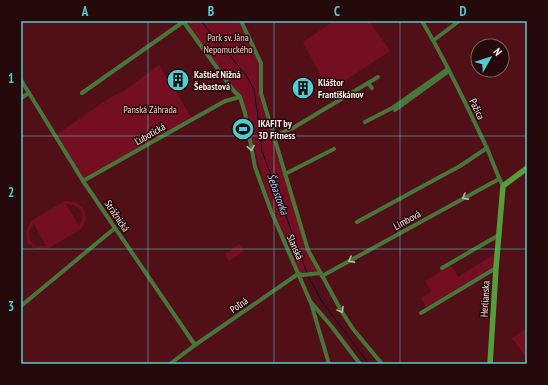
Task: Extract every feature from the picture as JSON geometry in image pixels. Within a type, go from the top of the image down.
[{"type":"street","name":"Slanská","points":[[183,21],[233,90],[240,96],[245,113],[255,167],[273,217],[310,301],[360,364]]},
{"type":"street","points":[[82,93],[183,21]]},
{"type":"street","name":"Slanská","points":[[242,21],[261,63],[261,93],[308,250],[342,312],[382,364]]},
{"type":"street","name":"Pažica","points":[[422,21],[434,40],[449,70],[487,148],[503,186]]},
{"type":"street","points":[[434,40],[459,21]]},
{"type":"street","points":[[395,110],[449,70]]},
{"type":"street","points":[[365,122],[394,107],[449,70]]},
{"type":"street","points":[[274,136],[293,128],[378,77]]},
{"type":"street","name":"Strážnická","points":[[21,80],[83,181],[195,345]]},
{"type":"street","points":[[368,83],[372,88]]},
{"type":"street","points":[[21,98],[29,93]]},
{"type":"street","name":"Ľubotická","points":[[83,181],[225,101],[240,96]]},
{"type":"street","points":[[357,222],[460,166],[487,148]]},
{"type":"street","points":[[285,174],[334,150]]},
{"type":"street","points":[[503,186],[527,168]]},
{"type":"street","name":"Limbová","points":[[322,274],[499,178]]},
{"type":"street","name":"Herlianska","points":[[490,364],[503,186]]},
{"type":"street","points":[[21,306],[115,228]]},
{"type":"street","points":[[442,268],[499,235]]},
{"type":"street","points":[[421,313],[496,268]]},
{"type":"street","points":[[298,274],[322,274]]},
{"type":"street","name":"Poľná","points":[[170,364],[298,274]]},
{"type":"street","points":[[310,301],[329,364]]},
{"type":"street","points":[[317,326],[326,320]]},
{"type":"green space","name":"Park sv. Jána Nepomuckého","points":[[184,21],[243,21],[262,70],[261,93],[302,230],[320,272],[300,274],[269,201],[241,98]]},
{"type":"green space","points":[[334,21],[369,21],[390,51],[329,91],[303,42]]},
{"type":"green space","name":"Panská Záhrada","points":[[159,65],[193,120],[83,181],[56,135],[114,95],[123,92]]},
{"type":"green space","points":[[65,201],[76,202],[84,209],[86,219],[81,229],[47,249],[35,249],[27,242],[26,231],[31,221]],"holes":[[[66,204],[75,206],[81,210],[82,217],[79,226]],[[34,224],[46,246],[36,246],[30,241],[29,232]]]},
{"type":"green space","points":[[239,244],[244,251],[229,261],[225,254]]},
{"type":"green space","points":[[499,251],[499,264],[426,307],[421,298],[432,291],[425,281],[451,265],[458,277]]},
{"type":"green space","points":[[527,328],[527,359],[512,338]]},
{"type":"waterway","name":"Šebastovka","points":[[201,21],[246,75],[254,90],[262,151],[307,273]]},
{"type":"waterway","name":"Šebastovka","points":[[308,276],[321,300],[369,364]]},
{"type":"place","name":"Kaštieľ Nižná Šebastová","points":[[178,80]]},
{"type":"place","name":"Kláštor Františkánov","points":[[303,88]]},
{"type":"place","name":"IKAFIT by 3D Fitness","points":[[243,129]]}]
